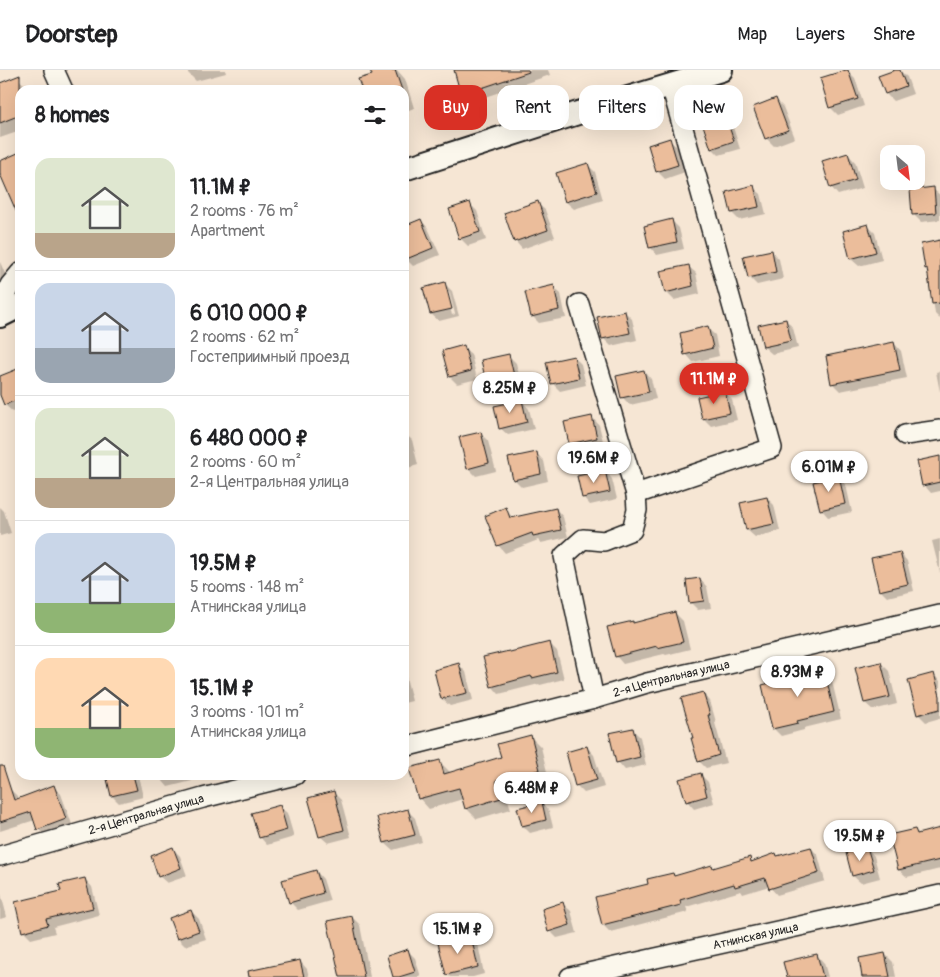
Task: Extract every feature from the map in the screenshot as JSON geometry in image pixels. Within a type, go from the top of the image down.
[{"type":"street","points":[[54,70],[62,85]]},
{"type":"street","points":[[409,167],[578,113],[721,70]]},
{"type":"street","points":[[636,494],[772,448],[671,85]]},
{"type":"street","points":[[0,306],[10,284],[15,278]]},
{"type":"street","points":[[579,304],[636,494],[637,510],[632,530],[604,541],[583,539],[564,556],[594,698]]},
{"type":"street","points":[[0,316],[15,308]]},
{"type":"street","points":[[905,435],[940,430]]},
{"type":"street","name":"2-я Центральная улица","points":[[409,746],[647,683],[940,615]]},
{"type":"street","name":"2-я Центральная улица","points":[[0,856],[203,798],[275,780]]},
{"type":"street","name":"Атнинская улица","points":[[570,977],[940,895]]},
{"type":"building","points":[[370,70],[395,70],[400,85],[360,85],[358,79],[372,75]]},
{"type":"building","points":[[454,70],[528,70],[529,72],[487,86],[458,85]]},
{"type":"building","points":[[848,70],[858,99],[829,108],[820,78]]},
{"type":"building","points":[[900,70],[906,86],[885,94],[878,76]]},
{"type":"building","points":[[20,75],[20,85],[15,85],[15,117],[0,123],[0,83]]},
{"type":"building","points":[[776,98],[788,130],[765,139],[753,107]]},
{"type":"building","points":[[705,130],[730,130],[734,141],[711,149]]},
{"type":"building","points":[[670,138],[678,165],[656,172],[648,145]]},
{"type":"building","points":[[848,153],[856,180],[830,188],[822,161]]},
{"type":"building","points":[[15,154],[15,208],[0,174],[0,161]]},
{"type":"building","points":[[588,163],[597,192],[565,202],[556,173]]},
{"type":"building","points":[[754,185],[759,207],[731,213],[726,192]]},
{"type":"building","points":[[934,187],[936,213],[912,215],[910,190],[925,190],[925,188]]},
{"type":"building","points":[[538,201],[548,230],[514,242],[504,213]]},
{"type":"building","points":[[470,202],[480,232],[459,239],[449,209]]},
{"type":"building","points":[[421,219],[433,248],[409,258],[409,224]]},
{"type":"building","points":[[672,219],[677,242],[649,248],[644,226]]},
{"type":"building","points":[[868,224],[876,252],[850,259],[843,231]]},
{"type":"building","points":[[940,240],[940,303],[932,304],[927,268],[925,269],[921,244]]},
{"type":"building","points":[[772,250],[776,272],[748,278],[743,256]]},
{"type":"building","points":[[689,265],[693,286],[665,293],[660,271]]},
{"type":"building","points":[[445,282],[452,309],[430,314],[423,288]]},
{"type":"building","points":[[554,285],[559,310],[531,317],[525,292]]},
{"type":"building","points":[[625,311],[630,333],[602,339],[597,317]]},
{"type":"building","points":[[786,319],[791,341],[763,347],[758,325]]},
{"type":"building","points":[[708,326],[713,348],[684,355],[680,333]]},
{"type":"building","points":[[894,342],[900,370],[831,384],[826,356]]},
{"type":"building","points":[[464,345],[471,371],[449,377],[442,351]]},
{"type":"building","points":[[509,354],[514,376],[486,382],[481,360]]},
{"type":"building","points":[[574,356],[579,378],[551,384],[546,362]]},
{"type":"building","points":[[15,370],[15,401],[4,405],[0,395],[0,376]]},
{"type":"building","points":[[644,370],[649,392],[621,398],[616,376]]},
{"type":"building","points":[[725,391],[730,413],[702,419],[697,397]]},
{"type":"building","points":[[522,400],[527,422],[499,429],[494,406]]},
{"type":"building","points":[[592,416],[597,438],[569,444],[564,422]]},
{"type":"building","points":[[481,432],[489,463],[467,469],[459,437]]},
{"type":"building","points":[[537,452],[541,474],[513,480],[508,458]]},
{"type":"building","points":[[940,456],[940,482],[922,486],[917,461]]},
{"type":"building","points":[[605,470],[610,492],[582,498],[577,476]]},
{"type":"building","points":[[839,476],[845,504],[820,510],[813,482]]},
{"type":"building","points":[[767,497],[774,524],[746,530],[740,503]]},
{"type":"building","points":[[506,507],[510,518],[556,508],[561,530],[533,536],[532,533],[497,546],[485,516]]},
{"type":"building","points":[[900,552],[908,584],[879,591],[871,558]]},
{"type":"building","points":[[700,578],[704,601],[689,603],[686,580]]},
{"type":"building","points":[[675,612],[683,642],[657,648],[657,646],[615,657],[607,627],[633,621],[633,623]]},
{"type":"building","points":[[550,642],[557,672],[532,678],[531,676],[491,687],[483,657]]},
{"type":"building","points":[[881,662],[890,697],[864,703],[855,668]]},
{"type":"building","points":[[459,663],[467,693],[441,699],[434,670]]},
{"type":"building","points":[[824,668],[834,712],[772,729],[762,685]]},
{"type":"building","points":[[934,673],[940,696],[940,709],[917,715],[908,680]]},
{"type":"building","points":[[703,692],[719,755],[698,762],[681,698]]},
{"type":"building","points":[[633,728],[640,757],[616,763],[609,733]]},
{"type":"building","points":[[531,735],[540,770],[496,780],[501,798],[465,809],[459,788],[418,799],[409,768],[440,760],[444,774],[501,757],[497,744]]},
{"type":"building","points":[[587,746],[597,780],[575,786],[566,752]]},
{"type":"building","points":[[0,766],[3,766],[14,800],[54,785],[66,819],[37,830],[31,812],[0,822]]},
{"type":"building","points":[[701,773],[707,796],[686,802],[679,779]]},
{"type":"building","points":[[107,780],[134,780],[137,790],[111,796]]},
{"type":"building","points":[[334,791],[344,830],[319,837],[308,798]]},
{"type":"building","points":[[542,802],[546,820],[522,826],[517,808]]},
{"type":"building","points":[[280,805],[287,830],[259,838],[251,813]]},
{"type":"building","points":[[408,809],[415,835],[384,843],[377,817]]},
{"type":"building","points":[[940,828],[940,860],[898,870],[889,835],[915,829],[917,834]]},
{"type":"building","points":[[173,847],[181,868],[158,877],[151,856]]},
{"type":"building","points":[[811,847],[819,873],[769,889],[765,878],[735,887],[734,884],[680,900],[681,905],[602,925],[595,897],[648,884],[647,879],[673,873],[674,876],[712,865],[713,868],[750,857],[751,862],[776,853],[777,856]]},
{"type":"building","points":[[867,847],[874,870],[852,876],[846,853]]},
{"type":"building","points":[[316,870],[323,893],[289,903],[282,880]]},
{"type":"building","points":[[85,878],[93,908],[46,919],[48,925],[22,932],[15,902],[61,891],[59,884]]},
{"type":"building","points":[[563,902],[570,925],[548,932],[542,909]]},
{"type":"building","points":[[191,910],[199,931],[177,939],[169,918]]},
{"type":"building","points":[[352,916],[364,977],[340,977],[327,921]]},
{"type":"building","points":[[471,936],[478,967],[446,975],[438,943]]},
{"type":"building","points":[[408,949],[415,972],[393,977],[387,956]]},
{"type":"building","points":[[885,953],[890,977],[862,977],[859,958]]},
{"type":"building","points":[[817,954],[823,977],[787,977],[783,962]]},
{"type":"building","points":[[300,960],[304,977],[249,977],[248,971]]}]
